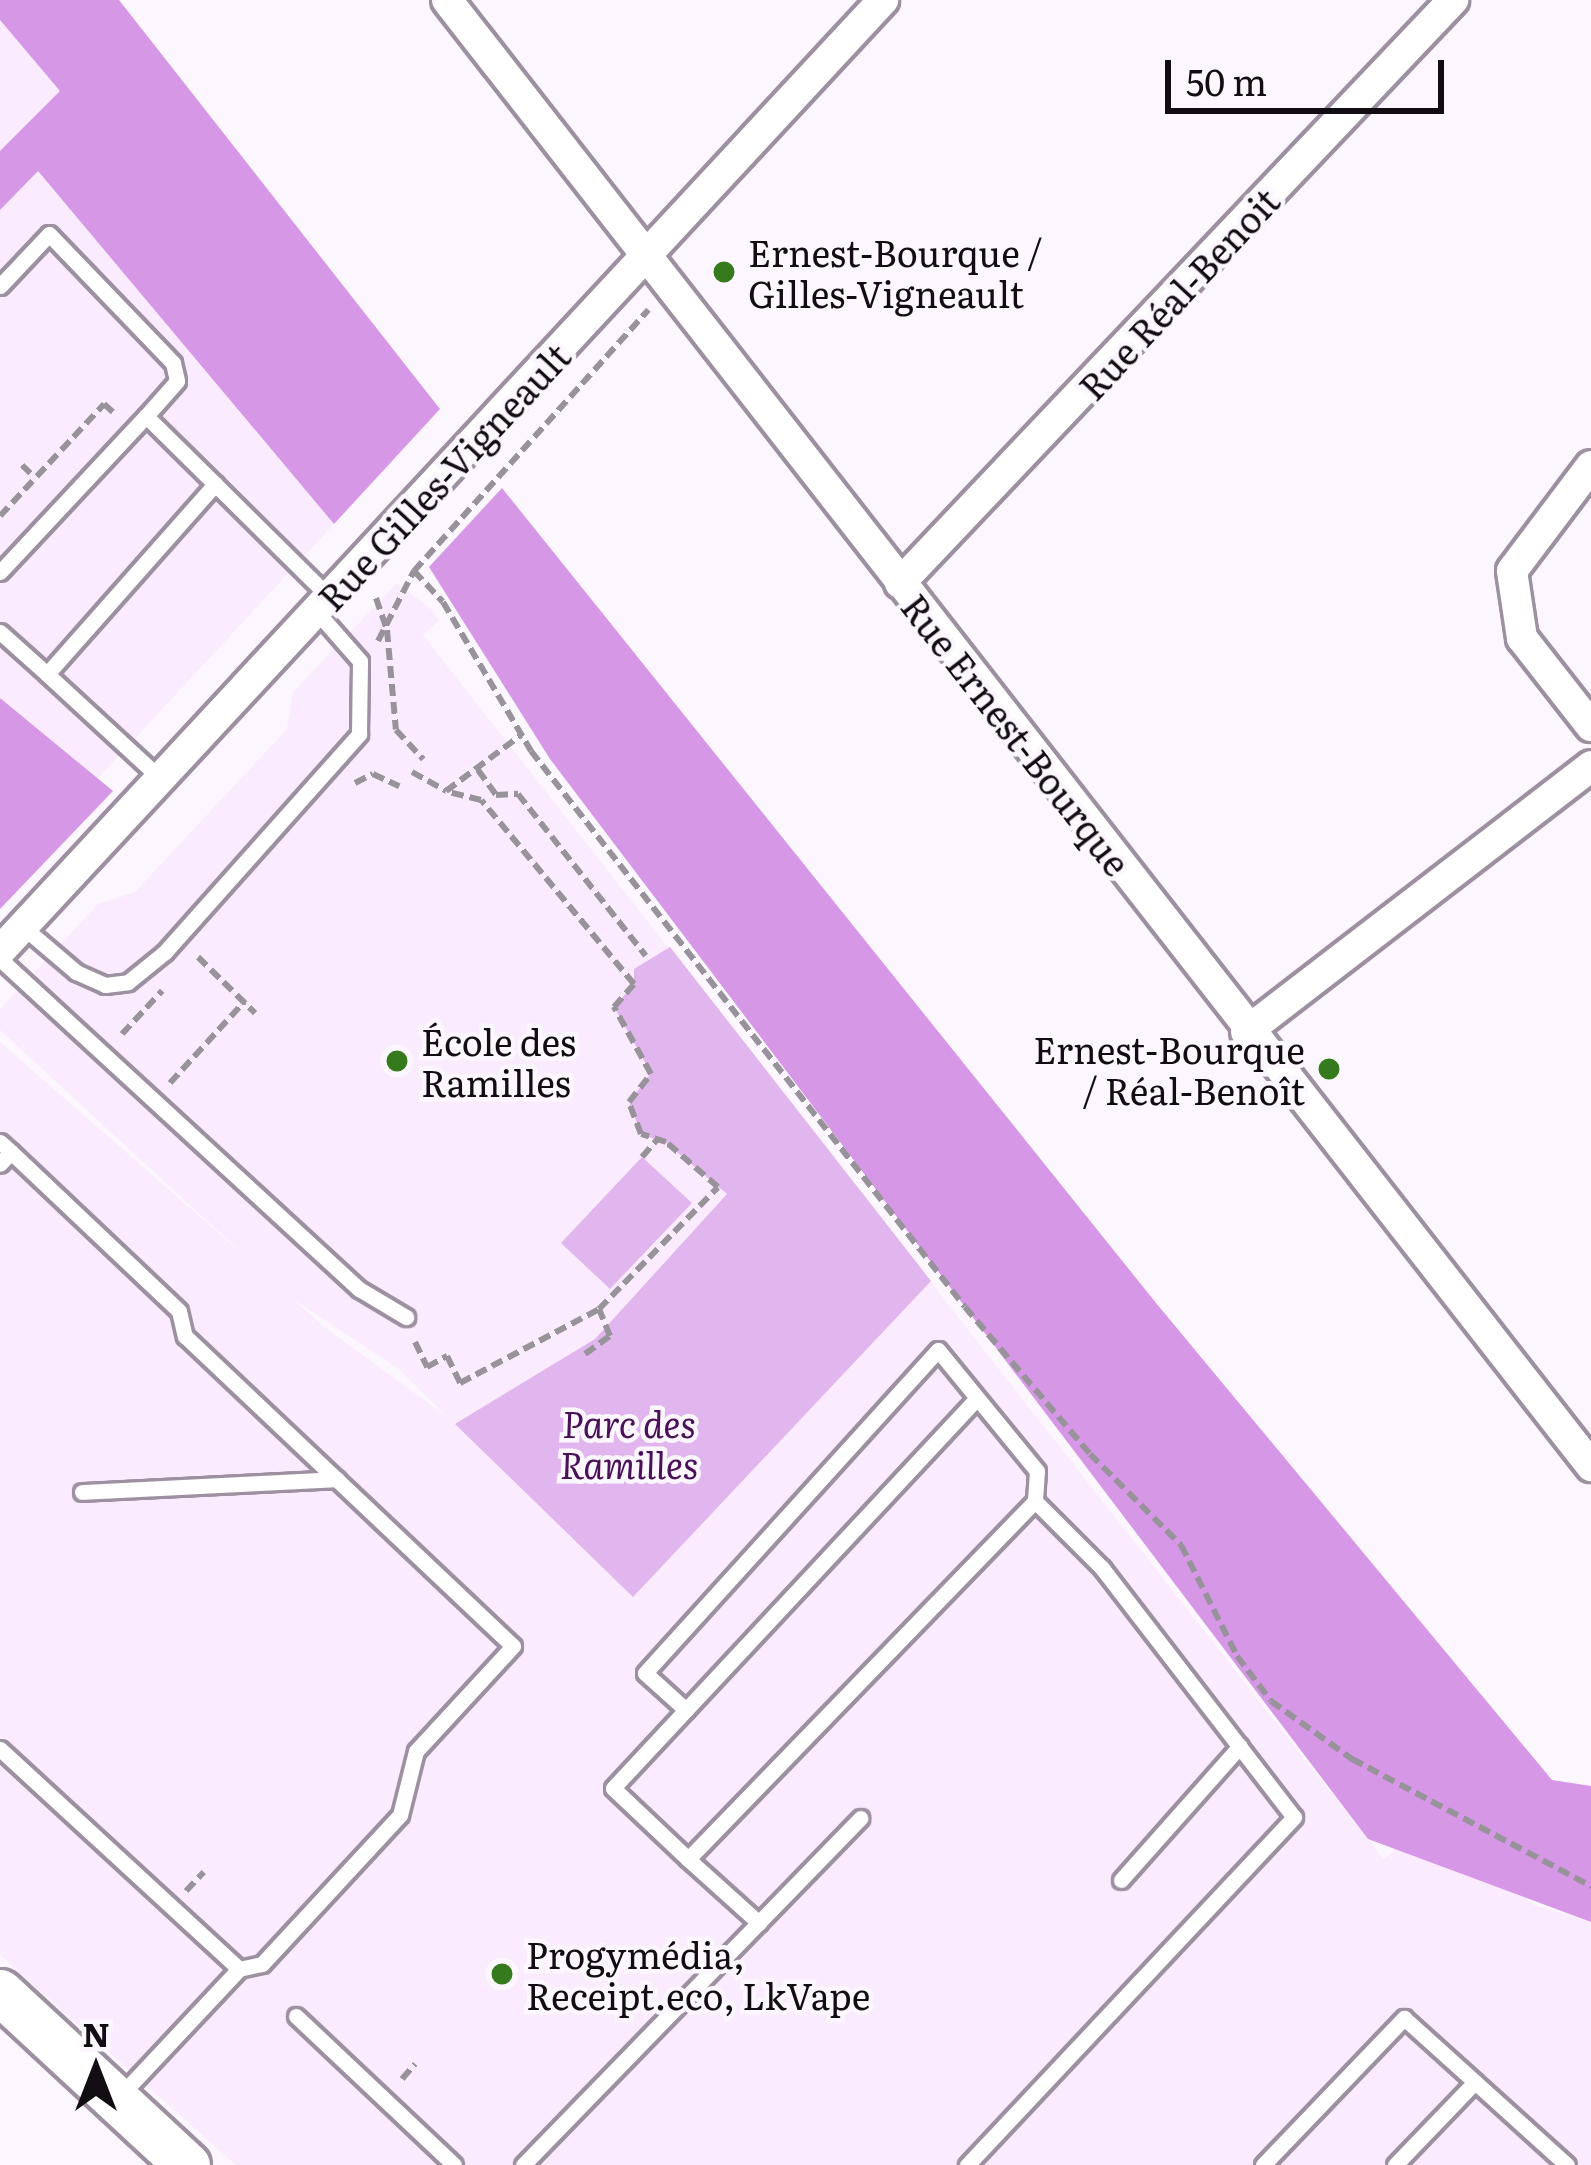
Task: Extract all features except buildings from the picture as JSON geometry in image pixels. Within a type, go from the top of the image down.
[{"type":"street","name":"Rue Ernest-Bourque","points":[[446,0],[1246,1032],[1591,1466]]},
{"type":"street","name":"Rue Gilles-Vigneault","points":[[0,955],[883,0]]},
{"type":"street","name":"Rue Réal-Benoit","points":[[900,583],[1453,0]]},
{"type":"street","points":[[1591,466],[1512,571],[1522,638],[1591,726]]},
{"type":"street","points":[[1246,1032],[1591,766]]},
{"type":"street","points":[[0,1991],[187,2165]]},
{"type":"lane","points":[[0,286],[50,234],[173,363],[177,381],[0,572]]},
{"type":"lane","points":[[22,926],[76,972],[106,986],[128,982],[165,952],[359,734],[360,662],[324,605],[215,484],[146,416]]},
{"type":"lane","points":[[47,674],[215,484]]},
{"type":"lane","points":[[0,632],[161,779]]},
{"type":"lane","points":[[0,955],[359,1289],[406,1318]]},
{"type":"lane","points":[[4,1153],[178,1311],[185,1336],[513,1646],[416,1751],[400,1815],[262,1964],[239,1969],[116,2100]]},
{"type":"lane","points":[[686,1710],[645,1673],[938,1350],[1037,1471],[1035,1501],[688,1859]]},
{"type":"lane","points":[[759,1923],[613,1788],[977,1398]]},
{"type":"lane","points":[[82,1492],[337,1479]]},
{"type":"lane","points":[[967,2165],[1294,1816],[1102,1568],[1035,1501]]},
{"type":"lane","points":[[1121,1880],[1240,1746]]},
{"type":"lane","points":[[0,1749],[239,1969]]},
{"type":"lane","points":[[523,2165],[861,1818]]},
{"type":"lane","points":[[296,2016],[454,2165]]},
{"type":"lane","points":[[1263,2165],[1404,2018],[1567,2165]]},
{"type":"lane","points":[[1395,2165],[1474,2082]]},
{"type":"path","name":"Rue Gilles-Vigneault","points":[[388,630],[414,572],[638,323]]},
{"type":"path","points":[[0,516],[104,404]]},
{"type":"path","points":[[22,465],[35,478]]},
{"type":"path","points":[[414,572],[443,602],[521,735],[964,1307],[1090,1454],[1181,1545],[1238,1656],[1271,1701],[1352,1759],[1591,1886]]},
{"type":"path","points":[[376,598],[388,630],[396,730],[423,759]]},
{"type":"path","points":[[446,790],[521,735]]},
{"type":"path","points":[[478,770],[496,795]]},
{"type":"path","points":[[412,772],[487,807],[634,984],[614,1006],[651,1074],[629,1102],[641,1134],[657,1140],[718,1186],[599,1309],[460,1383],[447,1356],[427,1367],[422,1359]]},
{"type":"path","points":[[496,795],[518,794],[646,956]]},
{"type":"path","points":[[487,807],[496,795]]},
{"type":"path","points":[[196,955],[255,1013]]},
{"type":"path","points":[[188,1064],[244,1002]]},
{"type":"path","points":[[642,1157],[657,1140]]},
{"type":"path","points":[[586,1354],[610,1336],[599,1309]]},
{"type":"path","points":[[187,1890],[204,1872]]},
{"type":"path","points":[[397,2084],[415,2064]]},
{"type":"shaded area","points":[[0,0],[119,0],[440,409],[334,524],[38,171],[0,210],[0,151],[60,91],[0,20]]},
{"type":"shaded area","points":[[0,20],[60,91],[0,152]]},
{"type":"shaded area","points":[[37,170],[334,524],[98,778],[0,698],[0,210]]},
{"type":"shaded area","points":[[502,488],[1156,1303],[1552,1780],[1591,1786],[1591,1922],[1368,1839],[550,759],[429,567]]},
{"type":"shaded area","points":[[397,583],[432,610],[439,620],[423,635],[1384,1860],[1430,1816],[1534,1905],[1591,1922],[1591,2165],[236,2165],[0,1955],[0,1042],[254,1264],[0,1030],[0,1009],[98,904],[135,892],[287,729],[293,692]],"holes":[[[293,1299],[399,1369],[446,1416]]]},
{"type":"shaded area","points":[[0,698],[113,791],[0,909]]},
{"type":"green space","name":"Parc des Ramilles","points":[[670,947],[931,1281],[633,1597],[455,1424],[595,1339],[727,1194],[666,1143],[641,1134],[629,1102],[651,1073],[614,1007],[634,984],[634,969]]},
{"type":"green space","points":[[642,1157],[692,1203],[610,1289],[561,1243]]},
{"type":"place","name":"Ernest-Bourque / Gilles-Vigneault","points":[[724,272]]},
{"type":"place","name":"École des Ramilles","points":[[397,1061]]},
{"type":"place","name":"Ernest-Bourque / Réal-Benoît","points":[[1329,1069]]},
{"type":"place","name":"Progymédia, Receipt.eco, LkVape","points":[[502,1974]]}]
